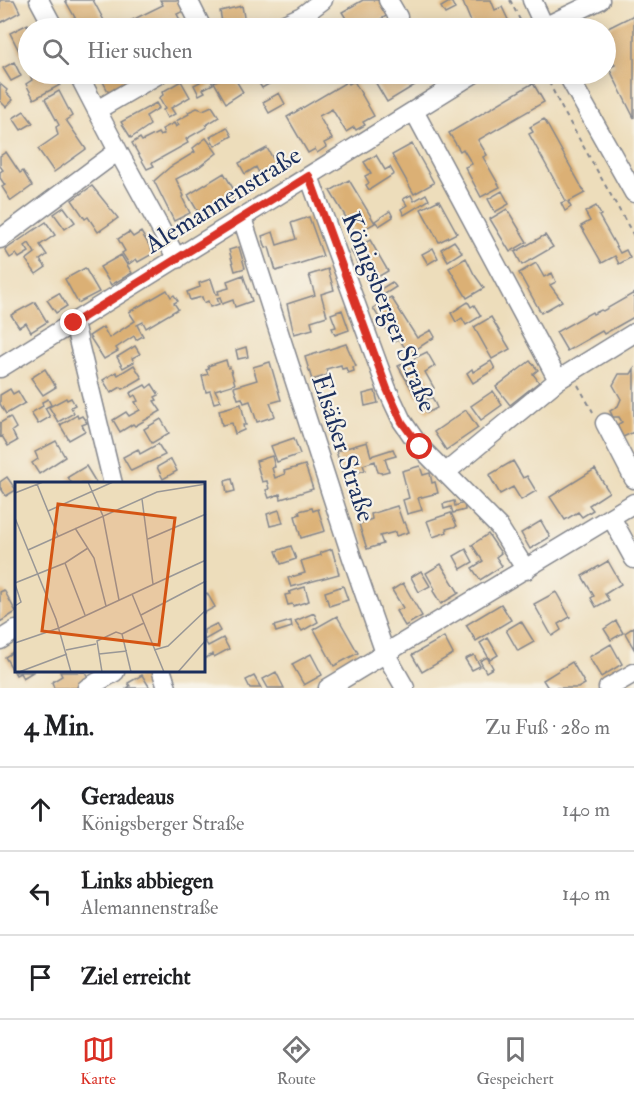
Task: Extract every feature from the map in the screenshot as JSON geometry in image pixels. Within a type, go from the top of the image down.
[{"type":"street","points":[[39,0],[49,18]]},
{"type":"street","points":[[188,0],[197,18]]},
{"type":"street","points":[[298,18],[323,0]]},
{"type":"street","points":[[388,0],[398,16]]},
{"type":"street","points":[[532,0],[540,18]]},
{"type":"street","points":[[564,18],[600,0]]},
{"type":"street","points":[[83,84],[177,259]]},
{"type":"street","points":[[97,110],[142,84]]},
{"type":"street","name":"Alemannenstraße","points":[[0,368],[457,84]]},
{"type":"street","points":[[573,84],[634,193]]},
{"type":"street","points":[[414,111],[564,376]]},
{"type":"street","points":[[0,238],[118,151]]},
{"type":"street","name":"Königsberger Straße","points":[[309,176],[387,389],[402,422],[420,447],[499,527],[526,570]]},
{"type":"street","name":"Elsäßer Straße","points":[[242,219],[385,654],[405,688]]},
{"type":"street","points":[[74,323],[113,482]]},
{"type":"street","points":[[445,473],[564,376],[634,333]]},
{"type":"street","points":[[605,423],[634,479]]},
{"type":"street","points":[[328,688],[634,503]]},
{"type":"street","points":[[611,518],[634,559]]},
{"type":"street","points":[[0,640],[15,631]]},
{"type":"street","points":[[87,688],[113,673]]},
{"type":"street","points":[[162,673],[167,688]]},
{"type":"street","points":[[608,688],[634,673]]},
{"type":"path","points":[[510,0],[519,18]]},
{"type":"path","points":[[550,84],[634,236]]},
{"type":"path","points":[[564,376],[598,422],[605,423]]},
{"type":"building","points":[[0,0],[14,0],[20,12],[0,23]]},
{"type":"building","points":[[65,0],[93,0],[103,18],[75,18]]},
{"type":"building","points":[[160,0],[181,0],[186,10],[177,14],[179,18],[136,18],[163,5]]},
{"type":"building","points":[[363,0],[385,0],[392,13],[383,18],[346,18],[342,12]]},
{"type":"building","points":[[462,0],[491,0],[495,10],[502,7],[507,18],[469,18]]},
{"type":"building","points":[[451,1],[455,9],[445,14],[441,7]]},
{"type":"building","points":[[242,6],[244,18],[221,18],[220,11]]},
{"type":"building","points":[[634,15],[634,118],[616,82],[616,24]]},
{"type":"building","points":[[18,29],[18,49],[10,33]]},
{"type":"building","points":[[14,62],[18,70],[18,78],[11,81],[3,68]]},
{"type":"building","points":[[0,84],[13,100],[6,107],[0,101]]},
{"type":"building","points":[[26,84],[59,84],[60,85],[34,99]]},
{"type":"building","points":[[104,84],[131,84],[110,95]]},
{"type":"building","points":[[176,84],[183,84],[190,97],[171,108],[175,114],[167,118],[159,98],[163,95],[162,92]]},
{"type":"building","points":[[213,84],[203,89],[205,92],[199,95],[194,85]]},
{"type":"building","points":[[215,84],[238,84],[243,92],[226,103]]},
{"type":"building","points":[[343,84],[356,84],[374,116],[363,122],[365,125],[356,130],[354,127],[346,132],[332,109],[319,116],[332,139],[324,143],[326,147],[317,153],[315,149],[308,153],[287,117]]},
{"type":"building","points":[[376,84],[417,84],[387,102]]},
{"type":"building","points":[[531,84],[534,84],[544,102],[478,140],[487,155],[483,157],[500,187],[481,197],[465,167],[472,164],[463,149],[460,151],[449,133]]},
{"type":"building","points":[[59,91],[72,116],[66,120],[86,149],[54,172],[38,149],[58,135],[56,127],[59,125],[45,99]]},
{"type":"building","points":[[279,93],[285,104],[269,113],[263,102]]},
{"type":"building","points":[[156,103],[159,108],[146,116],[150,125],[131,138],[121,122]]},
{"type":"building","points":[[212,106],[219,117],[186,139],[188,143],[152,163],[154,166],[147,169],[132,143],[158,133],[160,136],[164,134],[162,129],[174,123],[176,127],[179,125],[176,121],[189,114],[188,112]]},
{"type":"building","points":[[24,111],[33,123],[21,130],[13,118]]},
{"type":"building","points":[[544,119],[585,193],[568,202],[571,207],[565,211],[561,203],[566,201],[529,134],[533,132],[530,127]]},
{"type":"building","points":[[227,127],[232,136],[215,146],[210,137]]},
{"type":"building","points":[[206,138],[217,153],[199,167],[176,179],[190,213],[174,221],[154,181],[170,167],[195,152],[193,148]]},
{"type":"building","points":[[412,144],[434,183],[414,194],[392,155]]},
{"type":"building","points":[[267,148],[276,164],[259,173],[256,167],[245,174],[239,163]]},
{"type":"building","points":[[6,152],[20,173],[23,171],[32,186],[11,201],[2,187],[5,185],[0,178],[0,172],[3,170],[0,166],[0,156]]},
{"type":"building","points":[[376,155],[385,170],[390,167],[394,174],[369,190],[366,185],[369,183],[365,176],[371,173],[364,162]]},
{"type":"building","points":[[224,173],[237,195],[201,217],[188,195]]},
{"type":"building","points":[[349,180],[375,223],[356,234],[330,191]]},
{"type":"building","points":[[92,186],[118,218],[98,232],[88,217],[85,219],[72,200]]},
{"type":"building","points":[[502,191],[509,204],[495,212],[488,199]]},
{"type":"building","points":[[426,194],[429,200],[404,215],[401,209],[407,205],[403,199],[411,195],[414,201]]},
{"type":"building","points":[[439,200],[457,233],[439,242],[421,209]]},
{"type":"building","points":[[596,206],[601,215],[599,216],[620,253],[626,250],[630,258],[619,264],[615,256],[602,263],[581,226],[590,221],[585,212]]},
{"type":"building","points":[[64,207],[75,222],[65,229],[54,214]]},
{"type":"building","points":[[507,209],[527,242],[510,252],[490,219]]},
{"type":"building","points":[[390,211],[393,217],[379,226],[375,221]]},
{"type":"building","points":[[309,217],[323,256],[276,271],[269,247],[266,248],[262,236],[273,232],[277,245],[296,239],[291,223]]},
{"type":"building","points":[[46,222],[55,235],[40,245],[47,255],[40,260],[46,267],[36,274],[26,260],[35,253],[29,243],[25,246],[29,252],[19,258],[16,254],[10,258],[5,250]]},
{"type":"building","points":[[129,232],[133,237],[141,232],[154,253],[129,264],[122,253],[125,251],[118,239]]},
{"type":"building","points":[[545,235],[553,247],[522,265],[515,252]]},
{"type":"building","points":[[370,240],[388,271],[369,282],[351,251]]},
{"type":"building","points":[[454,241],[462,252],[448,261],[441,249]]},
{"type":"building","points":[[239,247],[245,268],[235,271],[229,250]]},
{"type":"building","points":[[433,248],[438,258],[428,264],[422,254]]},
{"type":"building","points":[[121,255],[132,273],[111,285],[100,267]]},
{"type":"building","points":[[466,258],[484,288],[467,298],[449,268]]},
{"type":"building","points":[[536,263],[544,277],[552,273],[556,282],[550,285],[562,301],[541,313],[519,273]]},
{"type":"building","points":[[85,268],[99,292],[78,303],[65,279]]},
{"type":"building","points":[[328,269],[334,290],[321,294],[327,316],[311,321],[313,329],[294,334],[287,304],[315,295],[309,275]]},
{"type":"building","points":[[243,275],[252,301],[235,307],[233,300],[222,304],[220,297],[217,298],[219,304],[210,307],[208,301],[204,303],[202,297],[190,300],[187,292],[200,287],[199,283],[211,279],[216,294],[219,294],[218,291],[229,288],[227,281]]},
{"type":"building","points":[[392,282],[396,287],[377,299],[374,293]]},
{"type":"building","points":[[167,290],[171,297],[174,295],[178,301],[174,303],[178,309],[146,328],[143,322],[137,325],[143,336],[136,340],[134,336],[116,348],[118,351],[104,359],[89,336],[103,327],[109,338],[135,321],[129,312]]},
{"type":"building","points":[[59,293],[67,306],[56,313],[47,300]]},
{"type":"building","points":[[634,293],[634,317],[604,334],[602,331],[567,351],[556,332],[592,312],[593,314],[603,311]]},
{"type":"building","points":[[391,297],[417,338],[431,330],[435,337],[409,354],[399,339],[394,342],[373,308]]},
{"type":"building","points":[[35,302],[47,322],[31,332],[26,323],[19,327],[11,315]]},
{"type":"building","points":[[468,302],[471,307],[474,305],[481,316],[466,325],[462,318],[456,322],[451,313]]},
{"type":"building","points":[[342,310],[349,330],[335,335],[332,328],[336,327],[331,314]]},
{"type":"building","points":[[491,317],[510,349],[492,359],[474,327]]},
{"type":"building","points":[[346,344],[356,366],[353,367],[354,371],[348,373],[346,368],[342,369],[341,365],[326,369],[328,375],[312,380],[305,357]]},
{"type":"building","points":[[135,346],[140,354],[132,358],[134,362],[123,368],[117,357]]},
{"type":"building","points":[[246,347],[248,357],[238,359],[236,350]]},
{"type":"building","points":[[427,352],[435,366],[425,372],[434,388],[417,398],[398,366]]},
{"type":"building","points":[[226,360],[235,384],[215,390],[221,401],[214,403],[210,391],[206,392],[202,376],[208,374],[206,370],[209,369],[208,366]]},
{"type":"building","points":[[491,361],[495,369],[473,383],[467,373]]},
{"type":"building","points":[[530,361],[538,370],[533,374],[539,382],[510,405],[496,387]]},
{"type":"building","points":[[270,362],[281,400],[270,403],[275,416],[257,422],[250,401],[244,403],[242,398],[238,399],[234,387],[257,380],[253,367]]},
{"type":"building","points":[[134,365],[142,378],[111,393],[103,380],[116,372],[118,375]]},
{"type":"building","points":[[45,369],[56,387],[43,395],[31,378]]},
{"type":"building","points":[[634,369],[634,432],[623,437],[617,425],[622,422],[619,417],[613,417],[610,411],[618,406],[621,399],[613,385],[619,374],[631,374]]},
{"type":"building","points":[[152,384],[159,395],[154,401],[161,411],[120,432],[113,420],[126,412],[129,416],[140,410],[135,402],[138,401],[135,395],[132,397],[130,393],[145,385],[147,388]]},
{"type":"building","points":[[10,389],[13,394],[18,391],[25,403],[6,414],[0,404],[0,395]]},
{"type":"building","points":[[375,391],[378,403],[365,406],[363,394]]},
{"type":"building","points":[[493,391],[502,405],[481,420],[471,406]]},
{"type":"building","points":[[432,397],[437,408],[427,413],[420,403]]},
{"type":"building","points":[[66,398],[67,400],[71,398],[75,405],[71,407],[74,413],[58,422],[49,407]]},
{"type":"building","points":[[48,399],[51,405],[45,408],[50,417],[38,424],[31,413],[43,406],[42,402]]},
{"type":"building","points":[[241,404],[246,425],[243,425],[244,430],[235,434],[232,423],[222,425],[219,410]]},
{"type":"building","points":[[466,410],[478,428],[446,450],[434,432]]},
{"type":"building","points":[[77,415],[78,418],[82,416],[87,423],[82,425],[85,431],[69,440],[60,425]]},
{"type":"building","points":[[10,417],[16,428],[12,431],[17,441],[8,446],[2,436],[0,437],[0,423]]},
{"type":"building","points":[[161,419],[169,433],[152,443],[144,429]]},
{"type":"building","points":[[294,438],[300,454],[277,462],[271,446]]},
{"type":"building","points":[[56,441],[65,457],[39,474],[32,463],[38,459],[35,452]]},
{"type":"building","points":[[367,442],[371,456],[393,449],[396,456],[385,459],[389,471],[378,472],[375,461],[363,465],[365,470],[344,477],[336,451]]},
{"type":"building","points":[[158,444],[165,455],[131,471],[123,457],[138,449],[140,454]]},
{"type":"building","points":[[272,456],[275,478],[285,474],[284,471],[305,465],[313,489],[281,499],[280,494],[269,498],[266,490],[269,489],[267,481],[262,482],[256,461]]},
{"type":"building","points":[[171,459],[177,471],[163,479],[157,467]]},
{"type":"building","points":[[513,461],[523,478],[527,476],[536,491],[521,500],[513,487],[500,494],[489,475]]},
{"type":"building","points":[[86,466],[96,482],[71,482],[68,477]]},
{"type":"building","points":[[420,466],[423,475],[430,473],[432,483],[435,482],[438,493],[418,498],[422,510],[407,514],[403,500],[409,498],[402,471]]},
{"type":"building","points":[[595,469],[609,492],[589,505],[593,510],[582,517],[578,512],[565,520],[550,497]]},
{"type":"building","points":[[7,477],[15,491],[6,496],[0,487],[0,482]]},
{"type":"building","points":[[232,479],[235,491],[227,493],[225,481]]},
{"type":"building","points":[[454,501],[455,506],[464,503],[465,510],[453,513],[451,507],[444,509],[443,504]]},
{"type":"building","points":[[397,506],[409,532],[396,536],[395,532],[380,536],[383,544],[367,549],[359,524],[372,519],[371,514]]},
{"type":"building","points":[[312,508],[313,511],[318,509],[325,531],[301,538],[295,516],[300,514],[299,511]]},
{"type":"building","points":[[279,510],[283,523],[270,526],[267,514]]},
{"type":"building","points":[[451,513],[457,526],[446,529],[447,532],[433,537],[427,521]]},
{"type":"building","points":[[541,521],[550,537],[530,549],[521,533]]},
{"type":"building","points":[[488,534],[501,553],[496,557],[502,566],[480,580],[472,568],[483,561],[472,545]]},
{"type":"building","points":[[291,546],[296,559],[281,564],[276,551]]},
{"type":"building","points":[[332,549],[339,574],[291,587],[288,578],[305,573],[301,561]]},
{"type":"building","points":[[466,549],[473,562],[461,569],[454,556]]},
{"type":"building","points":[[608,561],[621,584],[605,594],[609,600],[596,607],[591,598],[594,596],[582,576]]},
{"type":"building","points":[[441,564],[459,593],[441,604],[426,573]]},
{"type":"building","points":[[421,571],[430,586],[419,592],[411,577]]},
{"type":"building","points":[[403,583],[422,616],[405,626],[396,611],[403,608],[392,590]]},
{"type":"building","points":[[343,586],[348,600],[329,606],[325,592]]},
{"type":"building","points":[[305,587],[309,601],[293,606],[288,605],[285,595]]},
{"type":"building","points":[[4,590],[15,613],[0,622],[0,592]]},
{"type":"building","points":[[556,592],[570,617],[558,624],[561,630],[552,636],[534,604]]},
{"type":"building","points":[[206,594],[215,607],[206,612]]},
{"type":"building","points":[[501,604],[511,620],[476,641],[466,625]]},
{"type":"building","points":[[314,613],[318,622],[302,631],[295,621]]},
{"type":"building","points":[[337,616],[358,653],[334,666],[314,629]]},
{"type":"building","points":[[291,621],[292,627],[276,632],[274,626]]},
{"type":"building","points":[[521,621],[534,642],[518,651],[506,630]]},
{"type":"building","points":[[616,621],[623,633],[611,640],[604,629]]},
{"type":"building","points":[[216,624],[220,631],[206,639],[206,629]]},
{"type":"building","points":[[634,627],[634,649],[625,633]]},
{"type":"building","points":[[444,637],[453,654],[422,672],[412,655]]},
{"type":"building","points":[[223,638],[229,649],[214,657],[213,654],[206,658],[206,643],[208,646]]},
{"type":"building","points":[[488,638],[498,655],[490,660],[480,643]]},
{"type":"building","points":[[611,644],[622,664],[601,677],[589,657]]},
{"type":"building","points":[[15,651],[15,673],[20,673],[16,675],[5,657]]},
{"type":"building","points":[[311,654],[322,675],[304,685],[292,664]]},
{"type":"building","points":[[474,655],[480,666],[472,670],[465,659]]},
{"type":"building","points":[[487,657],[493,668],[486,672],[480,661]]},
{"type":"building","points":[[572,662],[585,684],[578,688],[548,688],[543,680]]},
{"type":"building","points":[[276,672],[284,688],[268,688],[263,679]]},
{"type":"building","points":[[20,673],[31,673],[23,678]]},
{"type":"building","points":[[60,673],[86,673],[90,680],[76,688],[54,688],[52,682],[62,676]]},
{"type":"building","points":[[142,675],[150,688],[127,688],[130,686],[128,683]]},
{"type":"building","points":[[254,676],[261,688],[250,688],[246,680]]},
{"type":"route","points":[[74,323],[309,176],[387,389],[402,422],[420,447]]}]
